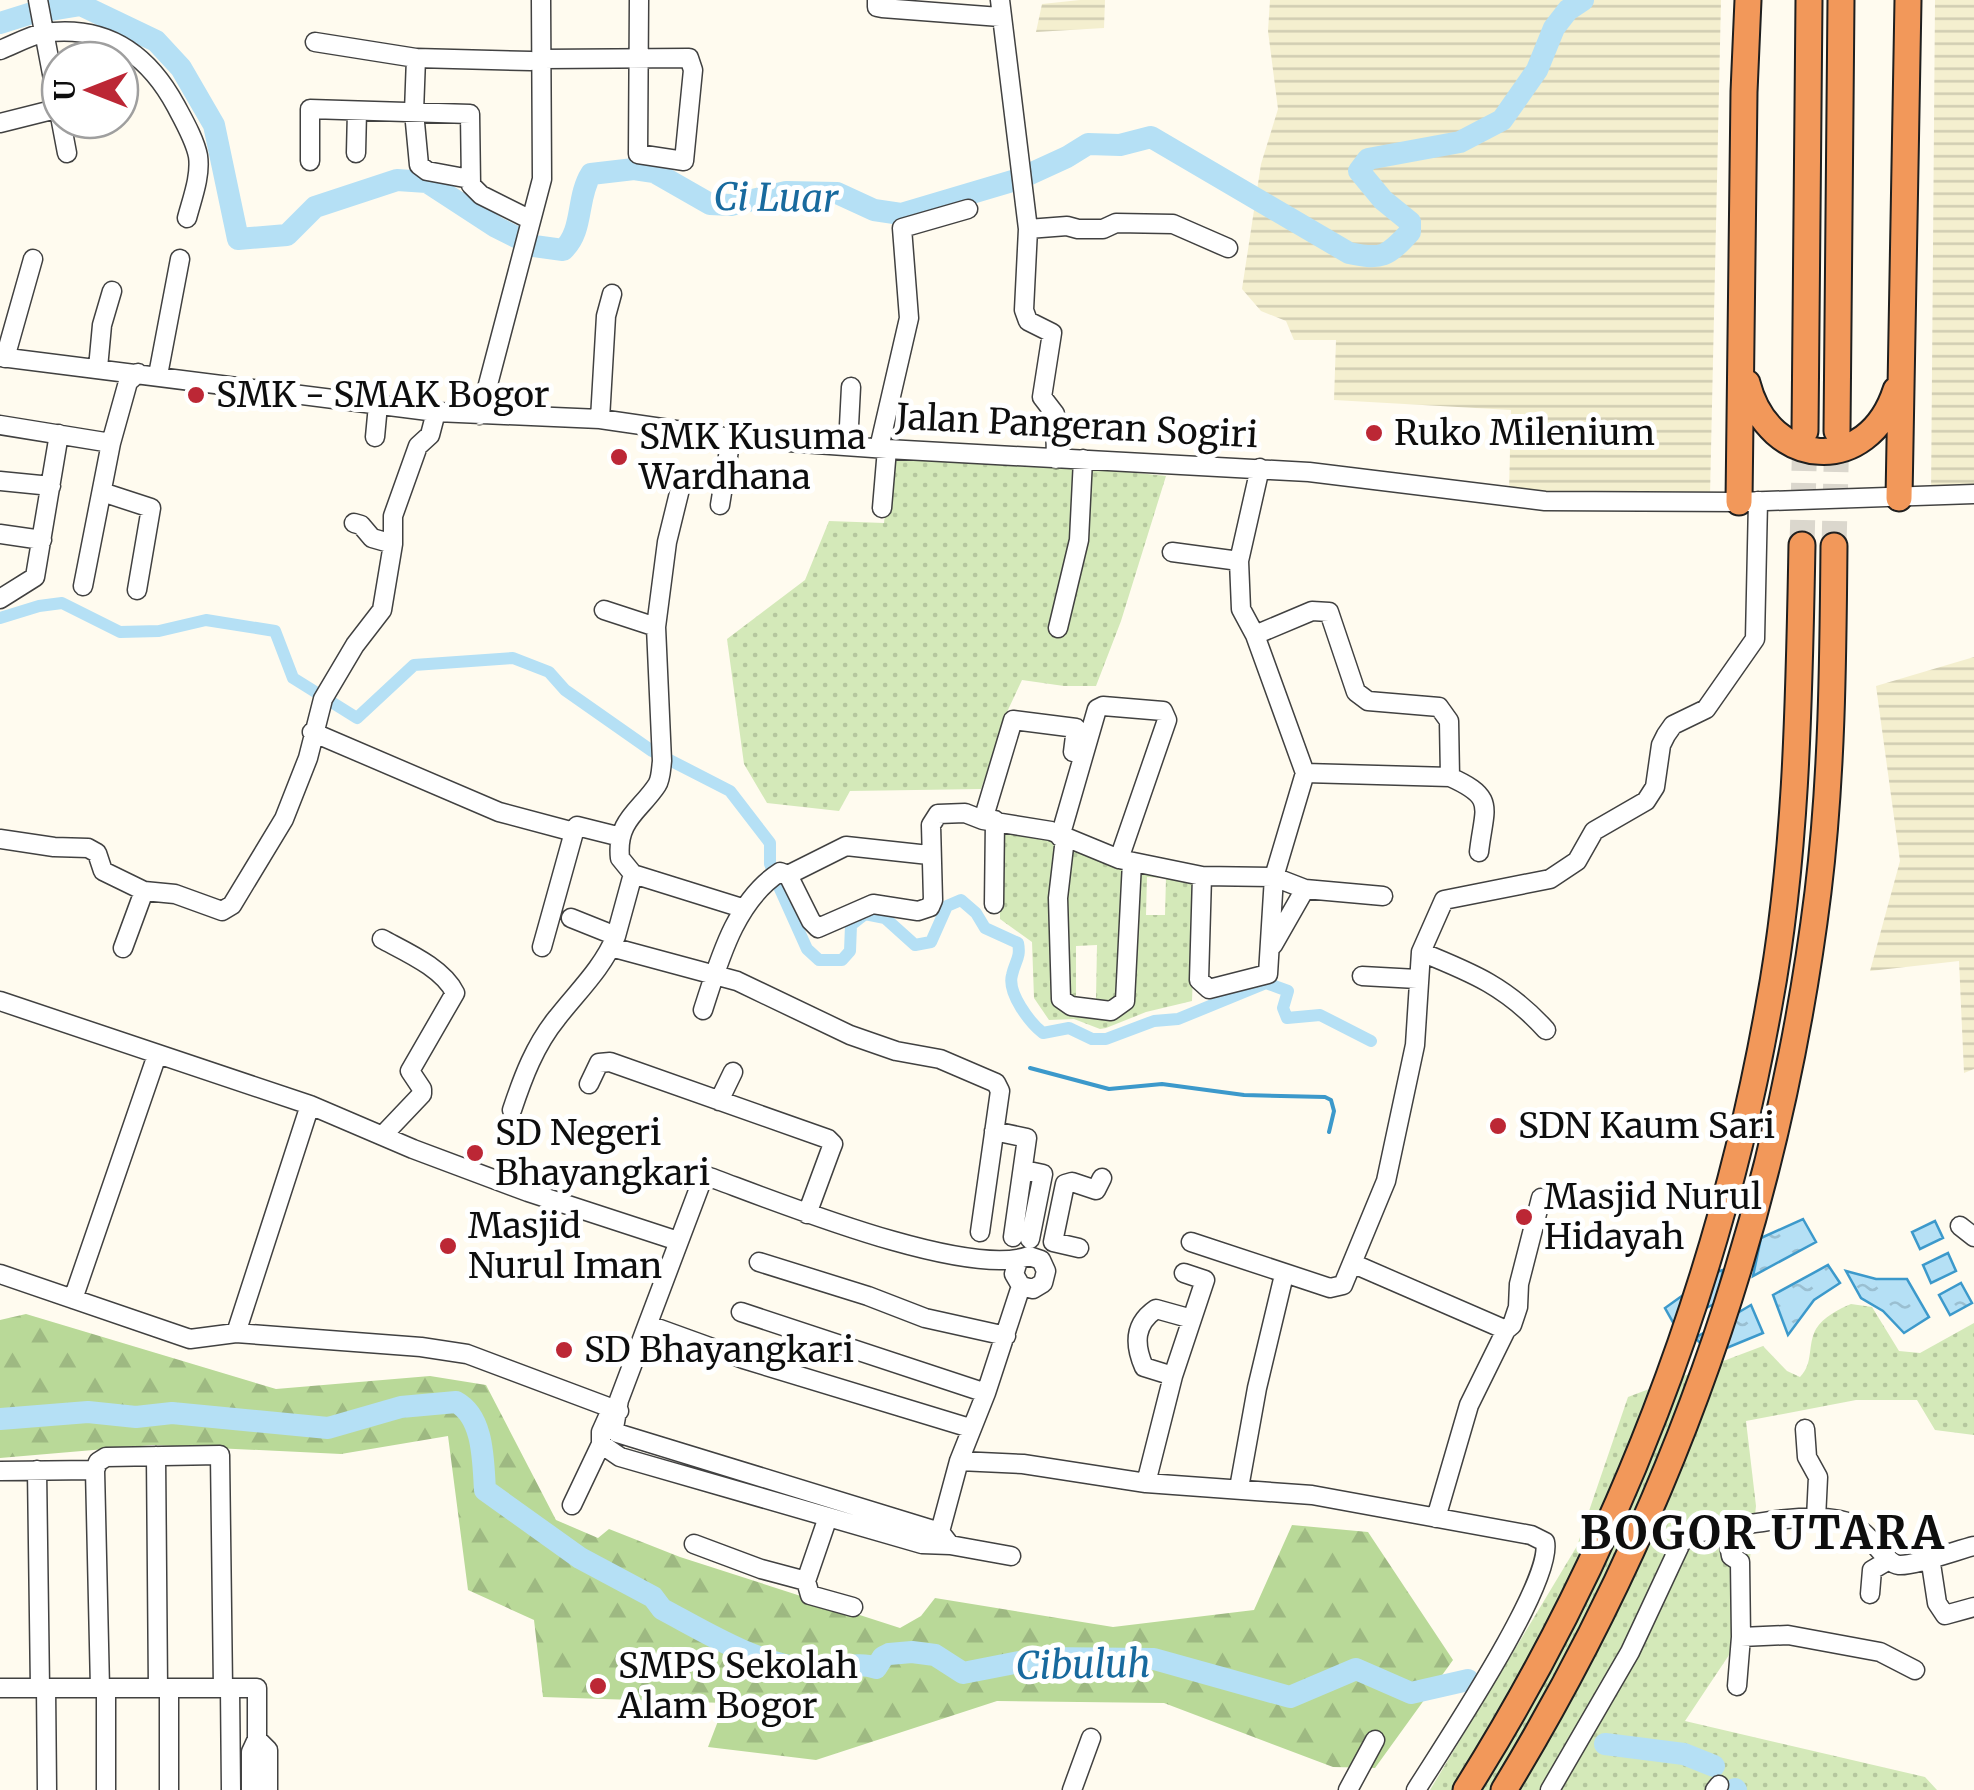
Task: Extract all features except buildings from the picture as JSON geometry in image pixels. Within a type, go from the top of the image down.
[{"type":"highway","points":[[1748,0],[1742,364],[1749,501]]},
{"type":"highway","points":[[1805,430],[1808,0]]},
{"type":"highway","points":[[1837,431],[1841,0]]},
{"type":"highway","points":[[1899,498],[1908,0]]},
{"type":"highway","points":[[1742,364],[1762,421],[1778,437],[1817,453],[1838,451],[1875,430],[1892,402],[1899,366]]},
{"type":"highway","points":[[1466,1789],[1538,1668],[1632,1468],[1712,1250],[1744,1130],[1770,1003],[1786,881],[1795,782],[1802,545]]},
{"type":"highway","points":[[1504,1790],[1600,1617],[1664,1476],[1733,1292],[1776,1136],[1802,1009],[1818,890],[1833,678],[1834,546]]},
{"type":"street","points":[[38,0],[43,40]]},
{"type":"street","points":[[480,416],[542,180],[532,0]]},
{"type":"street","points":[[536,60],[541,0]]},
{"type":"street","points":[[315,42],[416,58],[536,60],[636,59],[689,58],[693,70],[684,161],[638,154],[636,59],[639,0]]},
{"type":"street","points":[[876,0],[882,8],[1000,9],[1028,229],[1024,310],[1028,320],[1052,333],[1042,398],[1055,414],[1056,460]]},
{"type":"street","points":[[0,50],[41,32],[72,33],[87,40]]},
{"type":"street","points":[[140,58],[168,91],[198,157],[187,218]]},
{"type":"street","points":[[416,58],[414,112],[419,165],[427,171],[470,178]]},
{"type":"street","points":[[310,161],[310,109],[470,114],[470,178],[480,195],[529,226]]},
{"type":"street","points":[[356,153],[357,112]]},
{"type":"street","points":[[0,123],[40,113]]},
{"type":"street","points":[[64,140],[67,154]]},
{"type":"street","points":[[882,508],[889,391],[898,374],[909,318],[902,228],[968,208]]},
{"type":"street","points":[[1028,229],[1067,226],[1102,230],[1116,223],[1173,224],[1228,248]]},
{"type":"street","points":[[2,358],[32,259]]},
{"type":"street","points":[[83,586],[111,443],[128,382],[148,374],[180,259]]},
{"type":"street","points":[[98,368],[102,325],[112,291]]},
{"type":"street","points":[[600,419],[606,316],[612,294]]},
{"type":"street","name":"Jalan Pangeran Sogiri","points":[[2,358],[436,412],[600,419],[732,438],[883,449],[1260,468],[1545,501],[1749,501],[1974,494]]},
{"type":"street","points":[[848,445],[851,387]]},
{"type":"street","points":[[375,437],[378,405]]},
{"type":"street","points":[[0,839],[88,848],[97,853],[103,871],[144,892],[175,894],[222,911],[232,906],[284,819],[308,758],[322,699],[382,610],[393,544],[393,516],[418,446],[430,435],[436,412]]},
{"type":"street","points":[[0,425],[111,443]]},
{"type":"street","points":[[0,599],[34,577],[59,434]]},
{"type":"street","points":[[720,504],[732,438]]},
{"type":"street","points":[[1058,628],[1079,540],[1082,459]]},
{"type":"street","points":[[1202,876],[1198,970],[1204,986],[1209,989],[1268,974],[1274,877],[1305,773],[1255,635],[1241,610],[1239,561],[1260,468]]},
{"type":"street","points":[[0,481],[50,486]]},
{"type":"street","points":[[680,489],[666,542],[656,627],[661,754],[658,785],[634,811],[621,837],[620,858],[633,874],[742,908]]},
{"type":"street","points":[[102,492],[151,506],[138,590]]},
{"type":"street","points":[[1191,1242],[1284,1275],[1330,1288],[1343,1285],[1386,1180],[1416,1045],[1421,952],[1444,900],[1550,879],[1577,861],[1594,832],[1646,801],[1655,787],[1660,746],[1666,735],[1673,725],[1706,708],[1756,639],[1749,501]]},
{"type":"street","points":[[354,523],[361,524],[372,538],[393,544]]},
{"type":"street","points":[[0,534],[42,540]]},
{"type":"street","points":[[1172,552],[1239,561]]},
{"type":"street","points":[[604,610],[656,627]]},
{"type":"street","points":[[1255,635],[1312,611],[1329,612],[1356,692],[1368,700],[1438,707],[1449,721],[1450,777]]},
{"type":"street","points":[[994,904],[989,820],[1012,721],[1019,718],[1074,728],[1078,731],[1058,835],[1060,1000],[1071,1006],[1111,1011],[1125,1001],[1126,861],[1167,720],[1164,712],[1104,706],[1098,709],[1058,835]]},
{"type":"street","points":[[312,732],[498,812],[574,832]]},
{"type":"street","points":[[1305,773],[1450,777],[1478,790],[1485,800],[1479,852]]},
{"type":"street","points":[[778,876],[811,921],[823,928],[874,904],[928,909],[933,900],[931,825],[938,814],[965,813],[1058,835],[1126,861],[1202,876],[1274,877],[1305,889],[1383,896]]},
{"type":"street","points":[[542,947],[577,826],[621,837]]},
{"type":"street","points":[[703,1010],[742,908],[778,876],[846,846],[929,854]]},
{"type":"street","points":[[512,1110],[537,1049],[557,1018],[587,985],[614,941],[633,874]]},
{"type":"street","points":[[1270,951],[1305,889]]},
{"type":"street","points":[[123,948],[144,892]]},
{"type":"street","points":[[571,918],[614,941],[715,974],[850,1035],[896,1051],[940,1060],[996,1083],[1000,1091],[980,1232]]},
{"type":"street","points":[[382,940],[414,956],[445,979],[455,993],[410,1071],[422,1094],[384,1134]]},
{"type":"street","points":[[1421,952],[1480,976],[1520,1001],[1546,1030]]},
{"type":"street","points":[[1362,976],[1417,979]]},
{"type":"street","points":[[0,1000],[310,1104],[413,1149],[528,1192],[678,1241]]},
{"type":"street","points":[[74,1299],[157,1054]]},
{"type":"street","points":[[589,1084],[599,1063],[604,1061],[828,1139],[833,1144],[807,1214]]},
{"type":"street","points":[[719,1101],[733,1072]]},
{"type":"street","points":[[236,1333],[310,1104]]},
{"type":"street","points":[[994,1131],[1026,1137],[1024,1170],[1019,1180],[1022,1238],[1042,1187],[1042,1174],[1024,1170]]},
{"type":"street","points":[[572,1505],[601,1444],[601,1432],[617,1406],[704,1175],[807,1214],[980,1261],[1018,1262],[1036,1257],[1046,1277],[1038,1287],[1021,1286]]},
{"type":"street","points":[[1079,1248],[1054,1242],[1063,1190],[1066,1181],[1096,1190],[1102,1178]]},
{"type":"street","points":[[1042,1187],[1063,1190]]},
{"type":"street","points":[[1436,1518],[1469,1405],[1518,1307],[1519,1284],[1541,1198]]},
{"type":"street","points":[[759,1262],[926,1318],[1006,1336]]},
{"type":"street","points":[[942,1541],[970,1428],[986,1393],[1021,1286],[1014,1274],[1018,1262]]},
{"type":"street","points":[[1354,1264],[1506,1330]]},
{"type":"street","points":[[1146,1483],[1173,1376],[1205,1280],[1184,1273]]},
{"type":"street","points":[[0,1274],[190,1339],[236,1333],[466,1354],[617,1406]]},
{"type":"street","points":[[1239,1488],[1260,1370],[1284,1275]]},
{"type":"street","points":[[1173,1376],[1144,1367],[1136,1348],[1140,1325],[1156,1309],[1192,1318]]},
{"type":"street","points":[[741,1312],[986,1393]]},
{"type":"street","points":[[649,1325],[970,1428]]},
{"type":"street","points":[[617,1406],[614,1430],[624,1436],[942,1541]]},
{"type":"street","points":[[1805,1428],[1807,1457],[1818,1477],[1816,1519]]},
{"type":"street","points":[[601,1444],[620,1457],[828,1517],[1011,1556]]},
{"type":"street","points":[[106,1790],[95,1470],[98,1462],[106,1458],[220,1455],[231,1790]]},
{"type":"street","points":[[156,1456],[169,1790]]},
{"type":"street","points":[[960,1461],[1023,1464],[1146,1483],[1312,1495],[1531,1535],[1547,1546],[1526,1607],[1493,1668],[1416,1790]]},
{"type":"street","points":[[37,1470],[47,1790]]},
{"type":"street","points":[[0,1471],[95,1470]]},
{"type":"street","points":[[828,1517],[806,1580],[810,1595],[853,1607]]},
{"type":"street","points":[[1550,1790],[1630,1652],[1682,1543],[1694,1533],[1816,1519],[1840,1520],[1869,1535],[1889,1560],[1904,1566],[1974,1546]]},
{"type":"street","points":[[1726,1528],[1731,1556],[1740,1562],[1741,1636],[1736,1686]]},
{"type":"street","points":[[694,1544],[761,1569],[806,1580]]},
{"type":"street","points":[[1930,1557],[1937,1603],[1945,1614],[1974,1607]]},
{"type":"street","points":[[1870,1594],[1872,1570],[1889,1560]]},
{"type":"street","points":[[1741,1636],[1788,1635],[1880,1652],[1915,1670]]},
{"type":"street","points":[[0,1688],[256,1688],[258,1739],[251,1752],[252,1790]]},
{"type":"street","points":[[1072,1790],[1091,1738]]},
{"type":"street","points":[[258,1739],[268,1750],[268,1790]]},
{"type":"street","points":[[1348,1790],[1375,1740]]},
{"type":"shaded area","points":[[1105,0],[1104,28],[1036,32],[1042,4]]},
{"type":"shaded area","points":[[1270,0],[1721,0],[1710,496],[1509,491],[1511,410],[1334,400],[1336,340],[1294,340],[1286,321],[1261,311],[1242,289],[1261,164],[1278,109],[1268,31]]},
{"type":"shaded area","points":[[1935,0],[1974,0],[1974,493],[1931,497]]},
{"type":"shaded area","points":[[1974,657],[1974,1069],[1964,1073],[1959,961],[1870,971],[1900,861],[1876,686]]},
{"type":"green space","points":[[892,447],[1166,476],[1121,621],[1096,686],[1022,680],[981,789],[850,791],[839,811],[767,803],[744,764],[727,639],[805,580],[829,521],[884,523]]},
{"type":"green space","points":[[1004,824],[1194,881],[1192,1001],[1100,1029],[1074,1019],[1049,1020],[1034,998],[1032,942],[1000,919],[1000,832]],"holes":[[[1147,877],[1166,878],[1165,915],[1146,915]],[[1097,945],[1096,999],[1076,999],[1076,946]]]},
{"type":"green space","points":[[1851,1304],[1872,1307],[1899,1351],[1920,1353],[1974,1323],[1974,1435],[1935,1430],[1917,1400],[1856,1400],[1746,1421],[1756,1506],[1741,1637],[1685,1721],[1925,1777],[1937,1790],[1430,1790],[1577,1546],[1628,1397],[1763,1346],[1787,1371],[1800,1377],[1807,1366],[1816,1329],[1827,1317]]},
{"type":"green space","points":[[26,1314],[276,1389],[430,1376],[486,1385],[556,1520],[598,1538],[609,1529],[680,1557],[900,1628],[921,1616],[935,1598],[1113,1627],[1254,1610],[1292,1525],[1368,1532],[1453,1660],[1375,1768],[1333,1767],[1164,1703],[997,1701],[816,1760],[708,1747],[725,1703],[543,1697],[534,1620],[468,1590],[448,1436],[341,1454],[152,1445],[0,1458],[0,1320]]},
{"type":"water","points":[[1803,1219],[1816,1242],[1753,1276],[1761,1238]]},
{"type":"water","points":[[1935,1221],[1943,1238],[1920,1249],[1912,1232]]},
{"type":"water","points":[[1948,1253],[1956,1271],[1931,1283],[1923,1265]]},
{"type":"water","points":[[1828,1265],[1840,1283],[1814,1300],[1788,1335],[1773,1295]]},
{"type":"water","points":[[1723,1270],[1716,1303],[1674,1324],[1665,1308]]},
{"type":"water","points":[[1846,1271],[1876,1279],[1907,1279],[1929,1317],[1904,1333],[1883,1311],[1861,1298]]},
{"type":"water","points":[[1961,1283],[1972,1303],[1950,1315],[1939,1295]]},
{"type":"water","points":[[1751,1305],[1763,1333],[1712,1354],[1695,1338]]},
{"type":"waterway","name":"Ci Luar","points":[[81,5],[88,0]]},
{"type":"waterway","name":"Ci Luar","points":[[0,23],[81,5],[156,41],[181,68],[214,125],[238,239],[287,235],[315,207],[397,180],[427,182],[496,227],[534,246],[563,250],[574,233],[591,174],[634,169],[654,172],[710,204],[731,205],[786,192],[837,193],[874,210],[901,214],[1019,179],[1088,144],[1120,145],[1151,137],[1349,253],[1369,256],[1395,247],[1410,232],[1410,222],[1383,200],[1359,171],[1368,159],[1460,142],[1502,120],[1537,70],[1554,28],[1568,10],[1583,0]]},
{"type":"waterway","points":[[0,618],[62,603],[120,632],[159,631],[206,620],[275,631],[293,678],[357,718],[414,665],[513,658],[549,672],[565,690],[652,751],[730,791],[770,843],[770,864],[776,880],[807,949],[819,960],[842,960],[850,951],[851,925],[865,914],[885,918],[915,945],[931,942],[947,906],[961,900],[985,928],[1018,943],[1013,990],[1026,1015],[1043,1033],[1069,1028],[1092,1039],[1106,1039],[1154,1021],[1178,1019],[1266,983],[1288,991],[1283,1008],[1287,1018],[1320,1015],[1371,1041]]},
{"type":"waterway","points":[[1030,1068],[1109,1089],[1162,1084],[1244,1095],[1325,1097],[1331,1100],[1334,1111],[1329,1132]]},
{"type":"waterway","name":"Cibuluh","points":[[0,1419],[88,1412],[136,1417],[172,1413],[328,1428],[401,1407],[456,1402],[477,1429],[485,1490],[580,1558],[653,1597],[662,1609],[750,1654],[806,1669],[860,1665],[876,1668],[889,1654],[912,1652],[935,1655],[963,1673],[1040,1658],[1154,1659],[1290,1697],[1356,1669],[1411,1693],[1468,1680]]},
{"type":"waterway","name":"Cibuluh","points":[[1605,1744],[1684,1754],[1714,1766]]},
{"type":"tunnel","points":[[1802,545],[1805,431]]},
{"type":"tunnel","points":[[1834,546],[1837,431]]},
{"type":"place","name":"SMK - SMAK Bogor","points":[[196,395]]},
{"type":"place","name":"Ruko Milenium","points":[[1374,433]]},
{"type":"place","name":"SMK Kusuma Wardhana","points":[[619,457]]},
{"type":"place","name":"SDN Kaum Sari","points":[[1498,1126]]},
{"type":"place","name":"SD Negeri Bhayangkari","points":[[475,1153]]},
{"type":"place","name":"Masjid Nurul Hidayah","points":[[1524,1217]]},
{"type":"place","name":"Masjid Nurul Iman","points":[[448,1246]]},
{"type":"place","name":"SD Bhayangkari","points":[[564,1350]]},
{"type":"place","name":"SMPS Sekolah Alam Bogor","points":[[598,1686]]},
{"type":"district","name":"BOGOR UTARA","points":[[1763,1533]]}]
